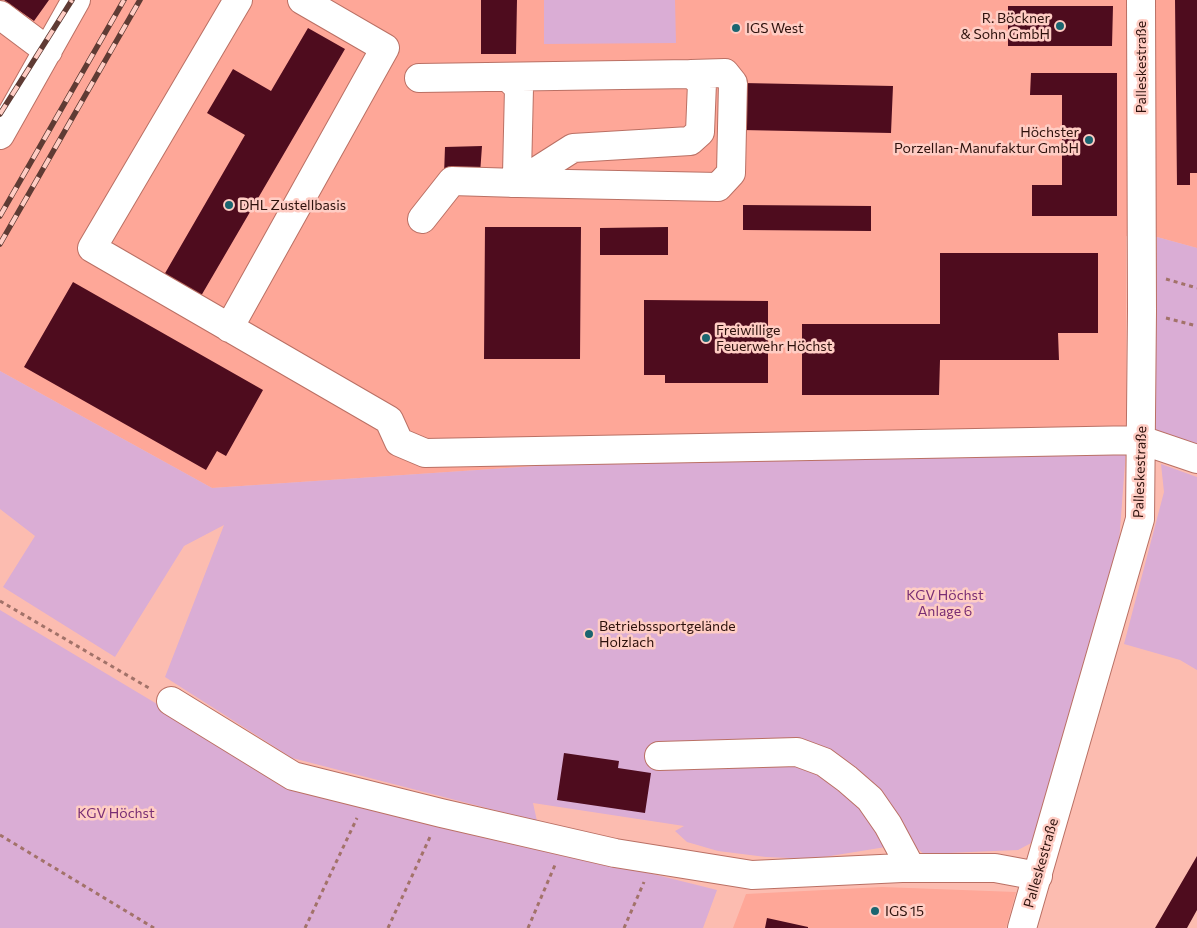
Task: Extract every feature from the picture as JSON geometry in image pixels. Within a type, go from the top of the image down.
[{"type":"street","points":[[0,135],[76,0]]},
{"type":"street","points":[[238,0],[92,248],[389,420],[398,442],[425,453],[1141,440],[1197,459]]},
{"type":"street","points":[[229,328],[384,48],[302,0]]},
{"type":"street","name":"Palleskestraße","points":[[1022,928],[1140,519],[1142,312],[1141,0]]},
{"type":"street","points":[[0,15],[48,51]]},
{"type":"street","points":[[419,78],[725,73],[733,82],[731,173],[718,187],[452,181],[422,219]]},
{"type":"street","points":[[514,183],[573,148],[690,140],[700,132],[702,83],[691,74]]},
{"type":"street","points":[[508,77],[519,88],[518,174],[514,183]]},
{"type":"street","points":[[171,701],[293,776],[441,813],[615,853],[752,875],[883,878],[911,868],[995,868],[1038,876]]},
{"type":"street","points":[[659,756],[796,752],[824,762],[847,778],[870,799],[888,825],[911,868]]},
{"type":"path","points":[[0,601],[171,701]]},
{"type":"path","points":[[305,928],[367,795]]},
{"type":"path","points":[[388,928],[441,813]]},
{"type":"path","points":[[0,835],[154,928]]},
{"type":"path","points":[[528,928],[566,842]]},
{"type":"path","points":[[624,928],[654,859]]},
{"type":"shaded area","points":[[0,0],[1197,0],[1197,248],[1157,237],[1126,236],[1126,450],[787,449],[212,488],[0,371]]},
{"type":"shaded area","name":"IGS 15","points":[[882,887],[1016,892],[1006,928],[733,928],[746,894]]},
{"type":"green space","points":[[544,0],[675,0],[676,43],[544,44]]},
{"type":"green space","points":[[1157,237],[1197,248],[1197,452],[1153,437]]},
{"type":"green space","name":"KGV Höchst Anlage 6","points":[[0,371],[212,488],[787,449],[1126,450],[1118,556],[1035,841],[1018,850],[924,854],[910,843],[812,859],[766,857],[718,851],[687,842],[675,831],[684,826],[533,803],[537,821],[292,758],[165,677],[224,525],[184,546],[115,657],[3,587],[35,536],[0,509]]},
{"type":"green space","points":[[1161,464],[1197,477],[1197,670],[1180,660],[1124,644],[1164,492]]},
{"type":"green space","name":"KGV Höchst","points":[[0,610],[289,783],[717,890],[703,928],[0,928]]},
{"type":"building","points":[[4,0],[49,0],[34,21]]},
{"type":"building","points":[[481,0],[517,0],[516,54],[481,54]]},
{"type":"building","points":[[1175,0],[1197,0],[1197,173],[1190,173],[1190,185],[1177,185]]},
{"type":"building","name":"R. Böckner & Sohn GmbH","points":[[1008,6],[1113,6],[1112,46],[1008,46]]},
{"type":"building","name":"DHL Zustellbasis","points":[[308,28],[345,49],[201,296],[164,275],[245,135],[207,113],[233,69],[271,91]]},
{"type":"building","name":"Höchster Porzellan-Manufaktur GmbH","points":[[1031,73],[1117,73],[1117,216],[1032,216],[1032,185],[1062,185],[1062,95],[1030,95]]},
{"type":"building","points":[[743,83],[893,86],[891,133],[742,130]]},
{"type":"building","points":[[482,146],[480,174],[444,175],[445,147]]},
{"type":"building","points":[[743,205],[871,206],[871,231],[743,230]]},
{"type":"building","points":[[485,227],[581,227],[580,359],[484,359]]},
{"type":"building","points":[[668,227],[668,255],[600,255],[600,228]]},
{"type":"building","points":[[940,253],[1098,253],[1098,333],[1058,333],[1059,360],[940,360],[939,395],[802,395],[802,324],[940,324]]},
{"type":"building","points":[[73,282],[263,390],[226,456],[217,451],[206,470],[24,367]]},
{"type":"building","name":"Freiwillige Feuerwehr Höchst","points":[[644,300],[768,301],[768,383],[665,383],[665,375],[644,375]]},
{"type":"building","points":[[564,753],[619,761],[618,768],[651,773],[645,813],[557,800]]},
{"type":"building","points":[[1197,856],[1197,910],[1187,928],[1155,928]]},
{"type":"building","points":[[767,918],[808,927],[808,928],[765,928]]},
{"type":"railway","points":[[0,114],[72,0]]},
{"type":"railway","points":[[0,216],[124,0]]},
{"type":"railway","points":[[0,244],[140,0]]},
{"type":"place","name":"R. Böckner & Sohn GmbH","points":[[1060,26]]},
{"type":"place","name":"IGS West","points":[[736,28]]},
{"type":"place","name":"Höchster Porzellan-Manufaktur GmbH","points":[[1089,140]]},
{"type":"place","name":"DHL Zustellbasis","points":[[229,205]]},
{"type":"place","name":"Freiwillige Feuerwehr Höchst","points":[[706,338]]},
{"type":"place","name":"Betriebssportgelände Holzlach","points":[[589,634]]},
{"type":"place","name":"IGS 15","points":[[875,911]]}]
